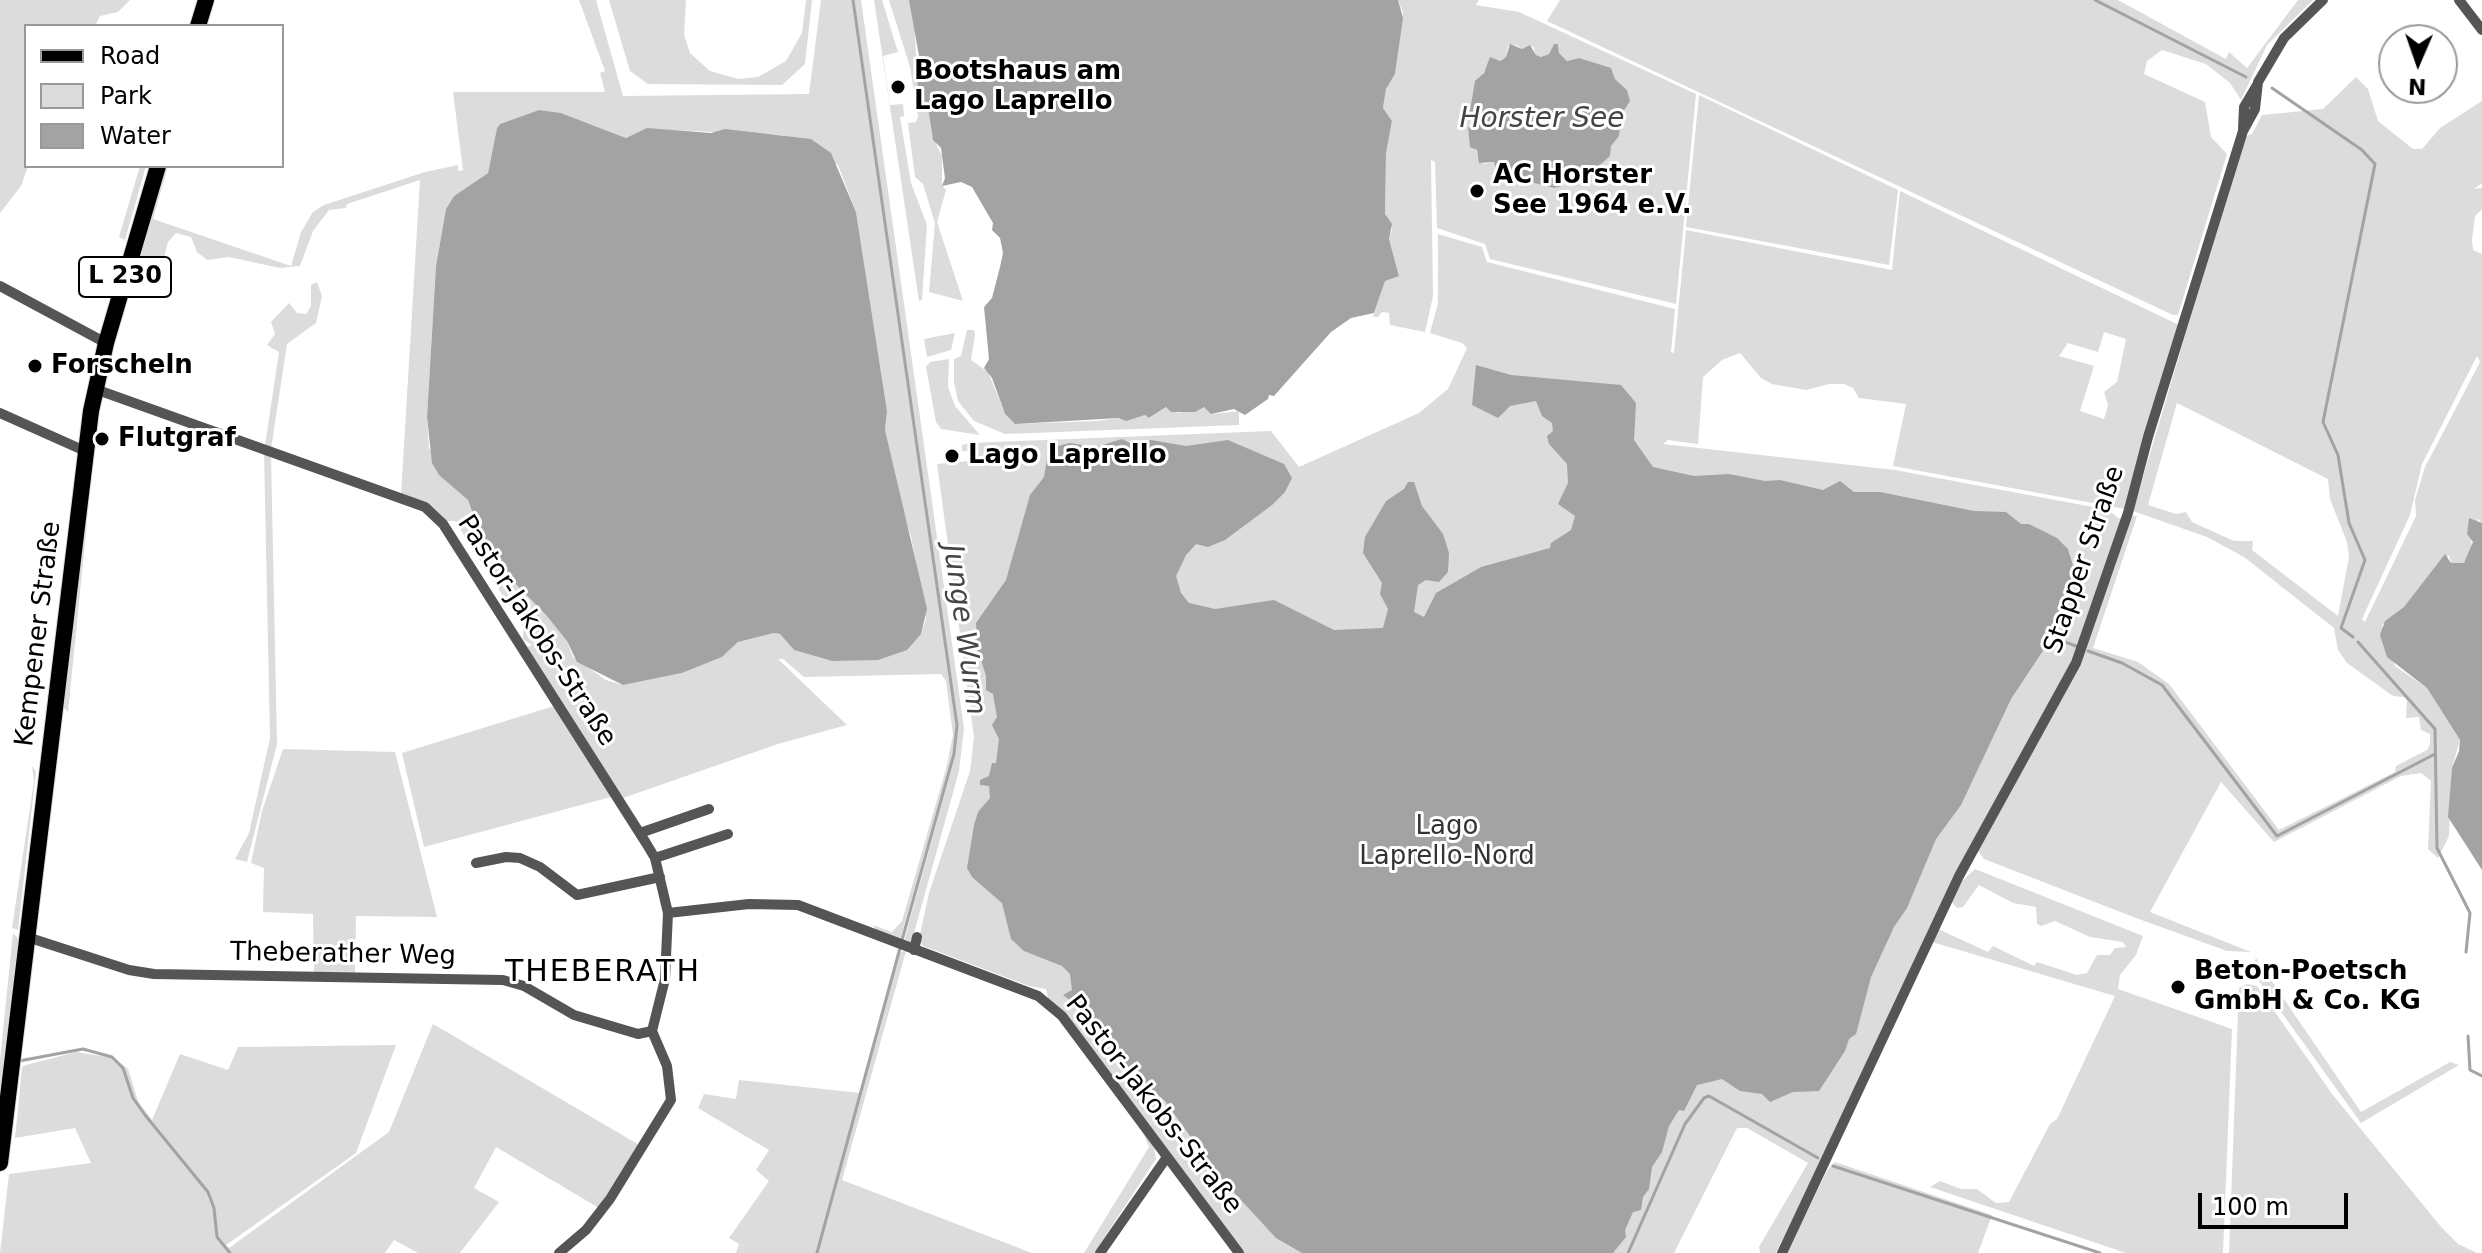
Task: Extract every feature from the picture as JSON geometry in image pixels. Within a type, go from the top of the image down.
[{"type":"main road","points":[[199,24],[206,0]]},
{"type":"main road","name":"Kempener Straße","points":[[0,1163],[85,451],[106,343],[157,168]]},
{"type":"street","name":"Stapper Straße","points":[[1782,1253],[1959,876],[2084,644],[2128,513],[2148,436],[2243,131],[2255,109],[2258,82],[2284,38],[2323,0]]},
{"type":"street","points":[[2459,0],[2482,30]]},
{"type":"street","points":[[0,286],[106,343]]},
{"type":"street","name":"Pastor-Jakobs-Straße","points":[[95,389],[425,507],[443,524],[655,858],[668,913],[788,903],[1028,991],[1045,1001],[1062,1016],[1239,1253]]},
{"type":"street","points":[[0,413],[85,451]]},
{"type":"street","points":[[640,833],[709,809]]},
{"type":"street","points":[[655,858],[728,834]]},
{"type":"street","points":[[476,863],[506,857],[520,858],[540,867],[577,895],[660,877]]},
{"type":"street","points":[[559,1253],[586,1230],[610,1199],[668,1109],[672,1091],[670,1077],[652,1031],[665,979],[668,913]]},
{"type":"street","name":"Theberather Weg","points":[[27,937],[140,972],[503,980],[524,986],[574,1015],[638,1034],[652,1031]]},
{"type":"street","points":[[906,947],[917,937]]},
{"type":"street","points":[[1100,1253],[1167,1157]]},
{"type":"green space","points":[[0,0],[130,0],[118,12],[100,16],[96,24],[24,24],[24,168],[27,168],[21,186],[0,213]]},
{"type":"green space","points":[[579,0],[596,0],[623,96],[809,94],[821,0],[852,0],[956,725],[953,755],[900,940],[876,931],[873,925],[892,932],[902,921],[946,769],[953,735],[946,681],[941,674],[804,677],[783,659],[778,659],[847,725],[778,744],[620,799],[524,648],[532,645],[523,639],[523,627],[455,521],[446,521],[434,509],[401,495],[420,180],[347,204],[346,208],[329,210],[313,231],[300,266],[280,268],[229,257],[207,260],[197,252],[191,237],[176,233],[168,242],[164,258],[148,263],[143,273],[134,269],[162,168],[167,168],[153,219],[291,266],[301,232],[313,212],[324,205],[425,172],[458,165],[458,171],[463,170],[453,92],[605,92],[600,73],[605,71]],"holes":[[[539,110],[561,113],[626,138],[647,129],[782,135],[838,165],[856,212],[887,411],[885,430],[901,507],[911,536],[926,618],[921,634],[832,661],[794,650],[780,634],[774,633],[738,642],[722,657],[682,673],[623,685],[606,680],[573,657],[567,641],[506,574],[477,525],[468,500],[429,448],[427,417],[436,266],[446,209],[454,196],[488,173],[497,128],[500,124]]]},
{"type":"green space","points":[[609,0],[686,0],[684,35],[690,53],[710,71],[738,79],[758,77],[786,61],[802,33],[806,0],[812,0],[805,64],[782,85],[648,84],[630,71]]},
{"type":"green space","points":[[854,0],[861,0],[964,728],[959,771],[911,944],[904,941],[955,756],[958,723]]},
{"type":"green space","points":[[874,0],[882,0],[898,52],[883,56],[890,105],[903,104],[904,116],[900,117],[911,183],[927,225],[922,300],[919,301]]},
{"type":"green space","points":[[889,0],[909,0],[914,15],[916,54],[921,67],[917,76],[918,93],[928,108],[932,135],[942,156],[942,185],[946,190],[937,222],[963,301],[929,292],[935,223],[923,184],[915,177],[908,123],[916,122],[918,116],[910,67]]},
{"type":"green space","points":[[1398,0],[1479,0],[1476,5],[1519,12],[1696,94],[1676,304],[1490,259],[1485,244],[1437,228],[1435,162],[1431,160],[1433,296],[1425,332],[1390,325],[1389,313],[1382,312],[1378,317],[1373,317],[1385,280],[1399,275],[1389,239],[1392,229],[1385,214],[1386,153],[1392,121],[1383,108],[1386,89],[1395,74],[1403,13]],"holes":[[[1554,44],[1558,44],[1559,53],[1567,61],[1579,58],[1612,70],[1615,79],[1627,90],[1629,101],[1621,115],[1621,127],[1596,170],[1580,182],[1570,185],[1566,178],[1554,188],[1510,177],[1505,180],[1498,176],[1494,162],[1484,164],[1479,158],[1468,127],[1478,124],[1476,117],[1469,116],[1475,86],[1487,67],[1506,57],[1508,46],[1516,45],[1522,49],[1533,46],[1536,55],[1541,57],[1549,54]]]},
{"type":"green space","points":[[1560,0],[2118,0],[2226,59],[2229,52],[2247,68],[2298,0],[2313,0],[2267,45],[2241,100],[2230,83],[2206,64],[2162,50],[2147,61],[2144,74],[2205,102],[2211,137],[2227,154],[2178,315],[2173,315],[1547,21]]},
{"type":"green space","name":"Lago Laprello-Nord","points":[[2356,77],[2368,89],[2378,121],[2413,149],[2422,149],[2440,128],[2482,101],[2482,183],[2474,189],[2482,188],[2482,209],[2475,216],[2472,240],[2473,250],[2482,254],[2482,523],[2478,519],[2471,538],[2472,549],[2464,563],[2451,563],[2449,555],[2404,607],[2382,625],[2395,666],[2427,688],[2460,740],[2452,768],[2449,836],[2438,858],[2428,849],[2431,781],[2421,773],[2401,776],[2274,842],[2221,782],[2150,912],[2251,952],[2227,951],[2136,918],[1984,859],[1978,851],[1960,883],[1975,869],[2143,936],[2136,955],[2120,975],[2118,989],[2232,1029],[2223,1253],[2126,1253],[1930,1187],[1940,1181],[1961,1189],[1977,1189],[1996,1203],[2009,1202],[2050,1124],[2057,1119],[2115,996],[1932,942],[1776,1253],[1760,1253],[1759,1247],[1808,1163],[1747,1128],[1737,1128],[1674,1253],[1244,1253],[1076,1028],[1048,998],[1046,989],[1029,986],[923,946],[919,939],[929,893],[970,771],[974,737],[937,464],[969,461],[969,451],[962,451],[962,445],[969,443],[1271,431],[1299,467],[1419,413],[1448,389],[1467,348],[1462,343],[1430,333],[1438,303],[1438,234],[1482,247],[1487,262],[1675,309],[1671,352],[1674,353],[1686,230],[1892,270],[1900,191],[2181,326],[2125,509],[1893,466],[1906,404],[1859,398],[1853,388],[1844,384],[1806,390],[1772,384],[1761,378],[1740,353],[1722,360],[1703,377],[1698,444],[1668,440],[1663,444],[1895,470],[2109,510],[2118,518],[2128,520],[2109,584],[2132,516],[2137,516],[2093,648],[2138,662],[2169,684],[2279,830],[2395,772],[2396,766],[2427,750],[2430,744],[2430,734],[2421,730],[2419,717],[2406,718],[2407,700],[2404,697],[2393,696],[2347,663],[2338,650],[2334,628],[2244,557],[2207,537],[2133,511],[2244,137],[2252,134],[2262,115],[2323,109]],"holes":[[[2104,332],[2126,339],[2117,382],[2104,392],[2108,405],[2104,419],[2080,411],[2094,366],[2059,356],[2068,343],[2098,352]],[[2477,356],[2480,362],[2425,467],[2415,500],[2416,516],[2365,622],[2362,619],[2410,515],[2422,464]],[[2177,403],[2328,479],[2330,499],[2347,542],[2349,557],[2338,616],[2252,550],[2253,541],[2234,541],[2192,522],[2186,512],[2176,514],[2148,505]],[[1979,885],[2013,903],[2036,907],[2037,924],[2041,926],[2055,921],[2090,937],[2123,942],[2126,947],[2115,948],[2110,955],[2097,955],[2087,973],[2077,975],[2037,962],[2034,966],[1993,946],[1988,952],[1938,929],[1951,901],[1957,908],[1963,907]]]},
{"type":"green space","points":[[1699,95],[1898,190],[1889,265],[1686,227]]},
{"type":"green space","points":[[139,168],[145,168],[125,240],[119,237]]},
{"type":"green space","points":[[317,282],[322,296],[316,323],[287,344],[271,449],[265,446],[279,352],[267,345],[275,334],[271,322],[289,303],[297,313],[306,314],[311,306],[311,285]]},
{"type":"green space","points":[[967,330],[974,330],[975,335],[971,360],[988,372],[1005,414],[1015,424],[1096,421],[1145,415],[1150,418],[1166,407],[1178,413],[1204,407],[1213,414],[1239,411],[1239,425],[1005,434],[974,421],[958,401],[954,359],[961,356]]},
{"type":"green space","points":[[955,333],[951,350],[927,357],[924,339]]},
{"type":"green space","points":[[949,359],[948,387],[955,406],[980,435],[941,429],[936,422],[926,367],[930,362]]},
{"type":"green space","points":[[264,452],[271,455],[277,744],[247,862],[235,859],[249,833],[270,738]]},
{"type":"green space","points":[[83,522],[87,523],[68,712],[61,705]]},
{"type":"green space","points":[[554,706],[611,797],[424,847],[402,753]]},
{"type":"green space","points":[[283,749],[395,752],[437,917],[356,916],[355,975],[314,975],[313,914],[263,912],[264,868],[251,863],[262,811]]},
{"type":"green space","points":[[32,766],[36,772],[18,930],[12,928],[34,781]]},
{"type":"green space","points":[[13,933],[19,940],[0,1094],[0,1060]]},
{"type":"green space","points":[[906,951],[842,1180],[1032,1253],[736,1253],[739,1244],[729,1238],[769,1181],[756,1170],[769,1150],[698,1108],[704,1094],[736,1099],[739,1080],[860,1093],[899,952]]},
{"type":"green space","points":[[2256,958],[2361,1112],[2450,1062],[2459,1065],[2361,1123],[2251,970]]},
{"type":"green space","points":[[2247,984],[2257,986],[2332,1094],[2442,1228],[2458,1244],[2477,1253],[2229,1253],[2239,988]]},
{"type":"green space","points":[[433,1024],[641,1146],[599,1208],[496,1147],[474,1188],[499,1202],[460,1253],[418,1253],[394,1240],[385,1253],[0,1253],[9,1174],[91,1163],[75,1128],[15,1138],[22,1067],[76,1052],[114,1058],[128,1069],[138,1101],[152,1120],[180,1054],[228,1070],[238,1047],[396,1045],[356,1153],[226,1245],[229,1248],[389,1132]]},
{"type":"green space","points":[[1140,1126],[1154,1147],[1156,1159],[1094,1253],[1084,1253],[1149,1147]]},
{"type":"green space","points":[[1835,1162],[1992,1215],[1978,1253],[1787,1253],[1828,1169]]},
{"type":"water","name":"Lago Laprello","points":[[909,0],[1398,0],[1403,18],[1395,74],[1386,89],[1383,108],[1392,121],[1386,153],[1385,214],[1392,224],[1389,239],[1399,276],[1385,281],[1374,313],[1351,318],[1331,332],[1274,396],[1269,395],[1268,399],[1245,415],[1234,409],[1211,414],[1204,407],[1195,412],[1171,412],[1166,407],[1149,418],[1145,415],[1126,421],[1119,418],[1015,424],[1005,414],[992,378],[984,368],[989,359],[984,307],[992,298],[1000,267],[1003,253],[1000,238],[992,230],[993,223],[972,187],[961,182],[942,186],[945,178],[941,148],[933,140],[928,108],[918,93],[917,76],[921,67]]},
{"type":"water","name":"Horster See","points":[[1510,44],[1522,49],[1530,45],[1541,57],[1549,54],[1554,44],[1558,44],[1559,53],[1567,61],[1579,58],[1611,68],[1615,79],[1627,90],[1630,101],[1621,115],[1619,136],[1611,146],[1610,156],[1576,186],[1569,185],[1566,178],[1562,186],[1554,188],[1510,177],[1499,180],[1494,162],[1479,163],[1477,150],[1470,147],[1468,127],[1473,128],[1478,119],[1469,116],[1475,81],[1484,73],[1490,57],[1500,61],[1506,57]]},
{"type":"water","points":[[539,110],[561,113],[626,138],[647,128],[711,133],[725,129],[811,139],[831,153],[856,212],[887,411],[885,430],[927,609],[921,634],[907,650],[878,660],[832,661],[794,650],[780,634],[774,633],[738,642],[722,657],[682,673],[623,685],[577,662],[567,641],[506,574],[477,525],[468,500],[439,475],[432,463],[427,417],[436,266],[446,209],[454,196],[488,173],[497,128],[500,124]]},
{"type":"water","name":"Lago Laprello","points":[[1476,365],[1511,375],[1621,385],[1636,403],[1634,440],[1653,467],[1694,476],[1729,474],[1765,481],[1780,480],[1823,490],[1840,481],[1854,492],[1880,492],[1974,511],[2006,512],[2021,524],[2029,524],[2057,538],[2068,549],[2074,569],[2071,590],[2064,599],[2052,637],[2011,699],[1961,805],[1936,839],[1907,908],[1894,927],[1871,977],[1856,1034],[1849,1039],[1845,1051],[1819,1091],[1793,1092],[1770,1102],[1762,1094],[1740,1091],[1722,1079],[1697,1085],[1684,1111],[1679,1110],[1669,1126],[1662,1152],[1652,1167],[1649,1189],[1643,1197],[1641,1210],[1633,1212],[1625,1230],[1626,1237],[1613,1253],[1302,1253],[1276,1238],[1217,1174],[1165,1101],[1115,1058],[1112,1041],[1095,1032],[1083,1010],[1063,995],[1072,990],[1070,974],[1062,966],[1024,951],[1011,939],[1002,903],[972,877],[967,868],[978,812],[990,798],[989,786],[980,785],[980,780],[989,776],[992,763],[996,763],[999,739],[992,725],[997,717],[993,694],[986,690],[986,676],[977,647],[976,623],[1006,580],[1030,495],[1044,477],[1049,448],[1070,443],[1096,447],[1122,439],[1134,445],[1151,440],[1186,446],[1228,440],[1284,464],[1292,478],[1285,492],[1272,505],[1225,540],[1208,547],[1196,544],[1186,555],[1176,576],[1181,593],[1189,603],[1215,609],[1274,600],[1334,630],[1383,628],[1388,609],[1380,594],[1382,583],[1363,553],[1365,537],[1386,501],[1404,489],[1408,482],[1414,482],[1422,506],[1443,534],[1449,553],[1448,572],[1439,582],[1426,580],[1418,585],[1414,612],[1424,617],[1436,593],[1481,567],[1550,548],[1551,543],[1571,530],[1575,516],[1558,504],[1568,483],[1567,464],[1549,444],[1547,436],[1553,431],[1552,423],[1542,416],[1536,401],[1510,406],[1498,418],[1472,405]]},
{"type":"water","points":[[2469,518],[2482,523],[2482,870],[2448,817],[2452,768],[2460,740],[2427,688],[2387,657],[2380,635],[2385,621],[2404,607],[2445,554],[2451,563],[2464,563],[2473,542],[2467,534]]},
{"type":"waterway","name":"Junge Wurm","points":[[853,0],[957,725],[954,754],[902,940]]},
{"type":"waterway","points":[[2095,0],[2246,77]]},
{"type":"waterway","points":[[2272,88],[2362,150],[2375,164],[2323,422],[2338,455],[2349,523],[2365,560],[2341,628],[2353,637]]},
{"type":"waterway","points":[[2052,637],[2076,646]]},
{"type":"waterway","points":[[2358,642],[2435,729],[2437,848],[2470,913],[2466,952]]},
{"type":"waterway","points":[[2088,651],[2122,663],[2162,685],[2277,836],[2435,754]]},
{"type":"waterway","name":"Junge Wurm","points":[[817,1253],[900,948]]},
{"type":"waterway","points":[[2468,1036],[2470,1070],[2482,1076]]},
{"type":"waterway","points":[[19,1061],[83,1049],[112,1057],[123,1068],[133,1098],[145,1115],[208,1192],[214,1208],[217,1237],[230,1253]]},
{"type":"waterway","points":[[1628,1253],[1685,1124],[1704,1098],[1709,1096],[1818,1158]]},
{"type":"waterway","points":[[1833,1166],[2100,1253]]},
{"type":"place","name":"Bootshaus am Lago Laprello","points":[[898,87]]},
{"type":"place","name":"AC Horster See 1964 e.V.","points":[[1477,191]]},
{"type":"place","name":"Forscheln","points":[[35,366]]},
{"type":"place","name":"Flutgraf","points":[[102,439]]},
{"type":"place","name":"Lago Laprello","points":[[952,456]]},
{"type":"place","name":"Beton-Poetsch GmbH & Co. KG","points":[[2178,987]]},
{"type":"district","name":"THEBERATH","points":[[603,973]]}]
